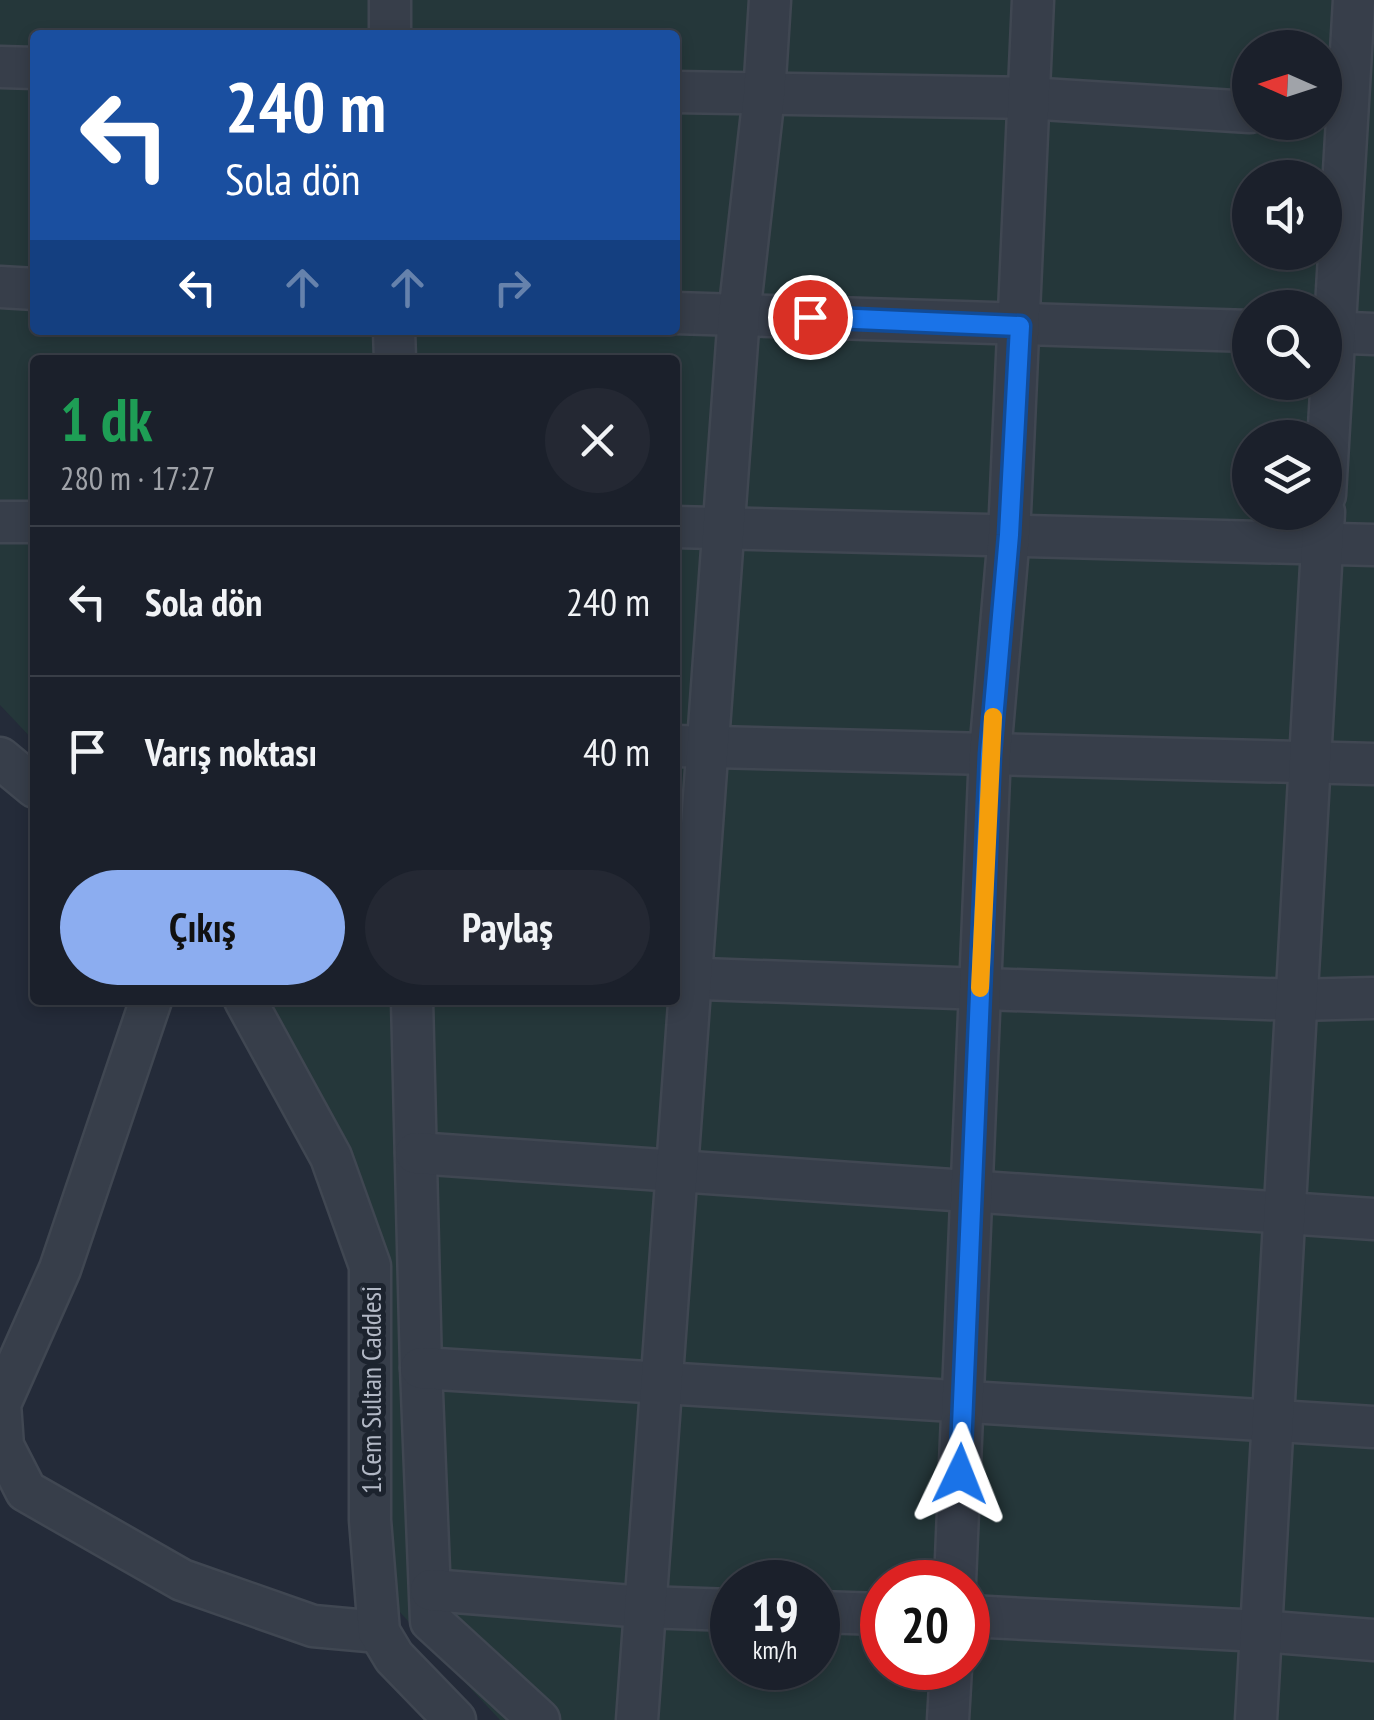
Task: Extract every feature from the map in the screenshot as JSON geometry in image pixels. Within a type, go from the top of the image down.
[{"type":"street","points":[[390,0],[390,30]]},
{"type":"street","points":[[637,1720],[678,1171],[692,746],[724,526],[770,0]]},
{"type":"street","points":[[957,1560],[990,754],[1009,535],[1033,0]]},
{"type":"street","points":[[1334,290],[1354,0]]},
{"type":"street","points":[[0,66],[30,68]]},
{"type":"street","points":[[680,92],[1026,98],[1232,111]]},
{"type":"street","points":[[0,287],[30,289]]},
{"type":"street","points":[[680,313],[1232,331]]},
{"type":"street","points":[[1342,333],[1374,334]]},
{"type":"street","points":[[0,522],[30,522]]},
{"type":"street","points":[[680,527],[1009,535],[1232,529]]},
{"type":"street","points":[[1256,1720],[1323,530]]},
{"type":"street","points":[[1332,530],[1374,545]]},
{"type":"street","points":[[692,746],[1374,764]]},
{"type":"street","points":[[0,758],[30,784]]},
{"type":"street","points":[[683,978],[1296,1000],[1374,998]]},
{"type":"street","points":[[149,1005],[60,1269],[0,1404],[4,1446],[26,1491],[182,1580],[313,1626],[379,1632],[394,1657],[455,1720]]},
{"type":"street","name":"1.Cem Sultan Caddesi","points":[[249,1005],[331,1157],[370,1266],[370,1520],[379,1632]]},
{"type":"street","points":[[412,1005],[431,1621],[539,1720]]},
{"type":"street","points":[[416,1153],[1374,1219]]},
{"type":"street","points":[[421,1368],[1374,1427]]},
{"type":"street","points":[[431,1590],[710,1609]]},
{"type":"street","points":[[990,1617],[1374,1640]]},
{"type":"street","points":[[948,1720],[950,1690]]},
{"type":"shaded area","points":[[0,0],[1374,0],[1374,1720],[500,1720],[395,1607],[384,1269],[261,1005],[680,1005],[680,355],[30,355],[30,737],[0,705]]},
{"type":"slow traffic","points":[[980,988],[993,717]]},
{"type":"route","points":[[810,317],[1020,326],[1009,535],[990,754],[960,1474]]}]
